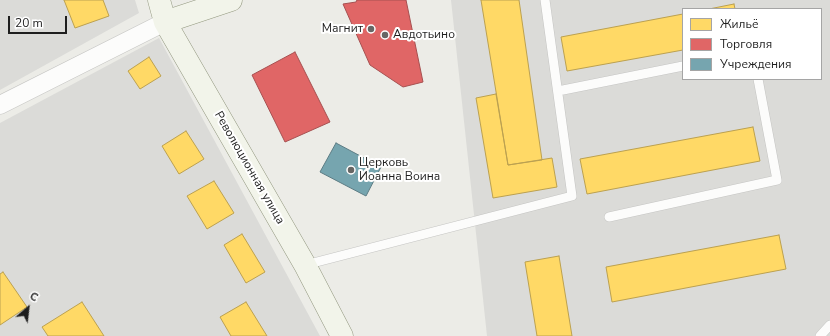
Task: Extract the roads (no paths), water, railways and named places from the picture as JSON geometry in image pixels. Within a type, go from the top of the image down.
[{"type":"main road","name":"Революционная улица","points":[[159,0],[165,22],[305,265],[342,336]]},
{"type":"main road","points":[[165,22],[231,0]]},
{"type":"street","points":[[0,105],[165,22]]},
{"type":"lane","points":[[305,265],[572,196],[545,0]]},
{"type":"lane","points":[[558,91],[682,66]]},
{"type":"lane","points":[[609,217],[777,180],[758,80]]},
{"type":"lane","points":[[820,336],[830,325]]},
{"type":"place","name":"Магнит","points":[[371,29]]},
{"type":"place","name":"Авдотьино","points":[[385,35]]},
{"type":"place","name":"Церковь Иоанна Воина","points":[[351,170]]}]
